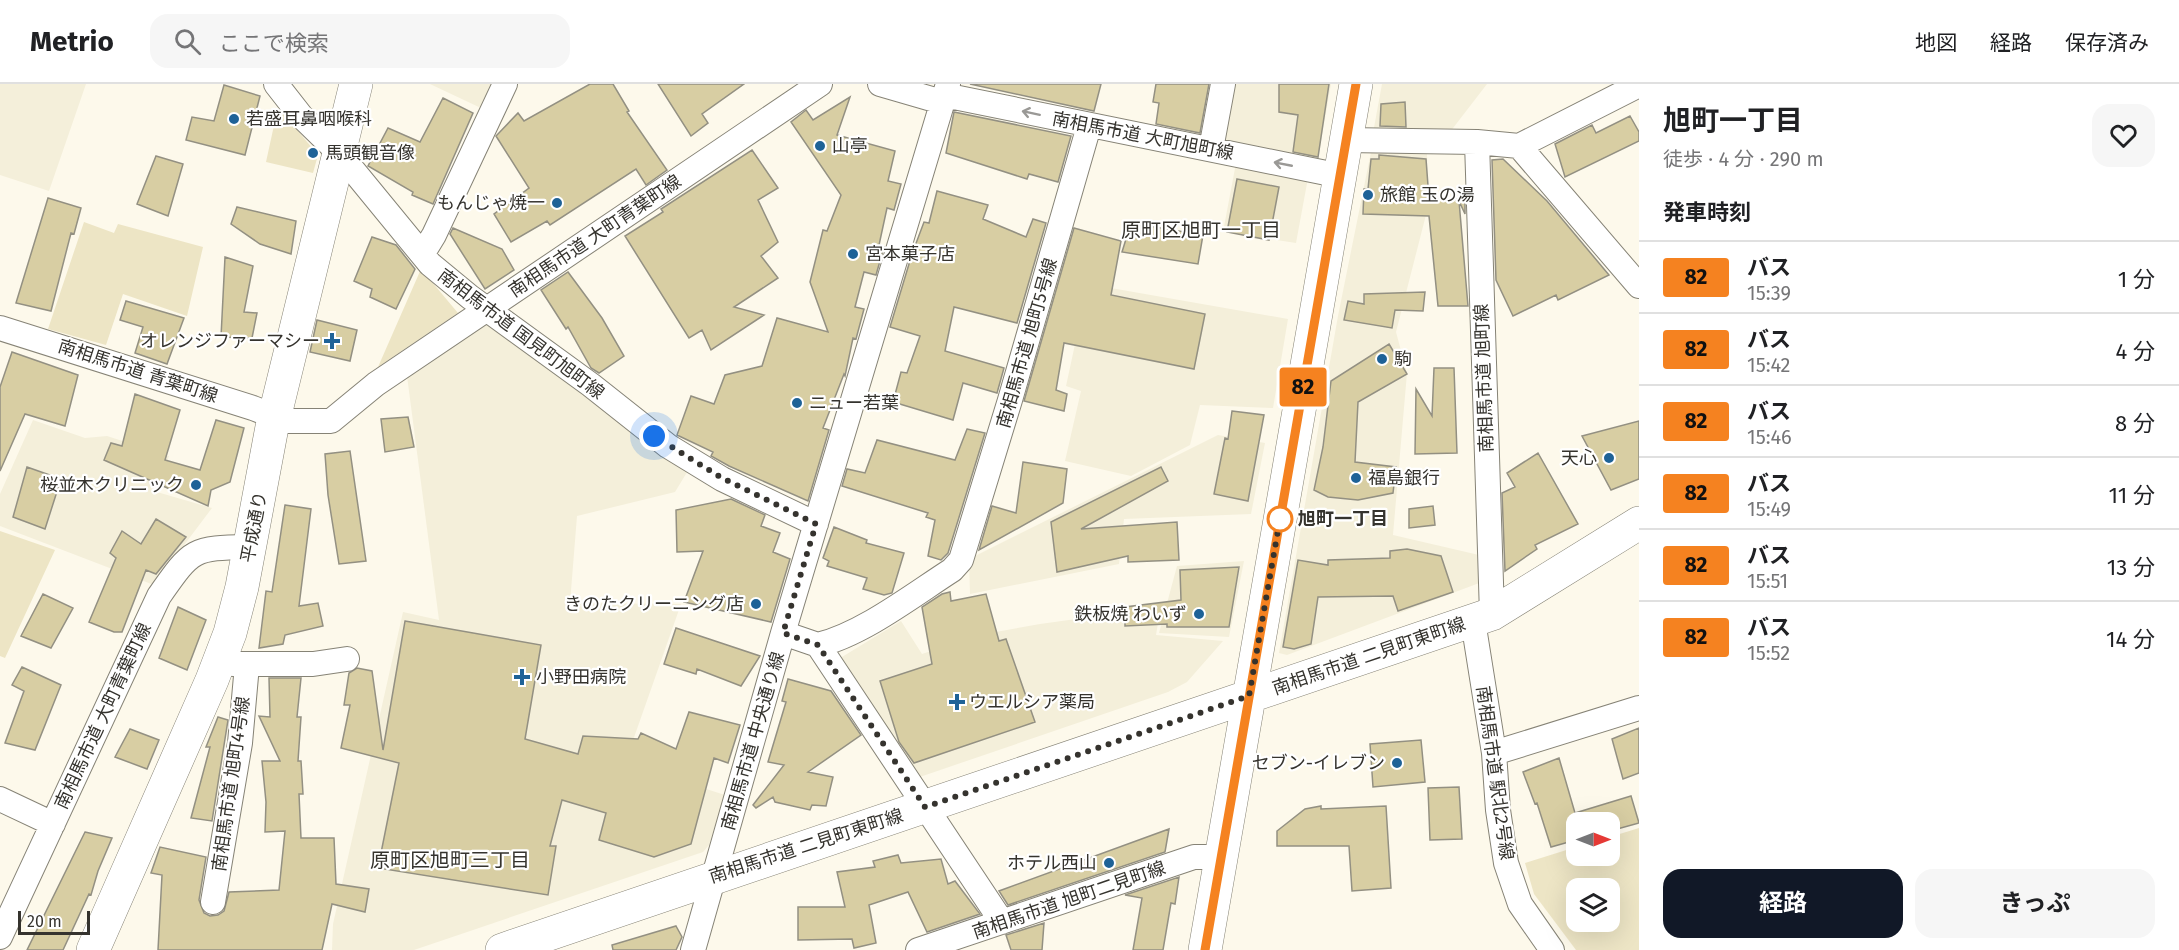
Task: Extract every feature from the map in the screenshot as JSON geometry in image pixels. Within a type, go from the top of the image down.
[{"type":"street","name":"南相馬市道 国見町旭町線","points":[[276,84],[308,123],[339,153],[430,264],[487,310],[591,385],[668,446],[722,478],[816,524]]},
{"type":"street","name":"平成通り","points":[[93,950],[233,664],[242,587],[274,418],[356,84]]},
{"type":"street","points":[[423,253],[434,235],[505,84]]},
{"type":"street","name":"南相馬市道 大町青葉町線","points":[[274,418],[297,422],[331,420],[376,384],[820,84]]},
{"type":"street","name":"南相馬市道 大町旭町線","points":[[880,84],[945,94],[1089,126],[1341,176]]},
{"type":"street","points":[[1211,150],[1223,84]]},
{"type":"street","points":[[1205,950],[1356,84]]},
{"type":"street","points":[[1346,140],[1477,142],[1519,146],[1639,85]]},
{"type":"street","name":"南相馬市道 中央通り線","points":[[693,950],[783,633],[945,94]]},
{"type":"street","name":"南相馬市道 旭町5号線","points":[[818,645],[835,641],[877,617],[952,570],[961,560],[1089,126]]},
{"type":"street","name":"南相馬市道 旭町線","points":[[1477,142],[1482,617]]},
{"type":"street","points":[[1519,146],[1639,286]]},
{"type":"street","name":"南相馬市道 青葉町線","points":[[0,328],[253,408],[274,418]]},
{"type":"street","name":"南相馬市道 二見町東町線","points":[[502,950],[551,942],[714,876],[925,807],[1482,617],[1639,523]]},
{"type":"street","name":"南相馬市道 大町青葉町線","points":[[0,937],[159,596],[195,553],[207,548],[249,547]]},
{"type":"street","name":"南相馬市道 駅北2号線","points":[[1482,617],[1498,810],[1506,862],[1520,904],[1552,950]]},
{"type":"street","points":[[783,633],[818,645],[1002,922]]},
{"type":"street","points":[[233,664],[313,664],[347,659]]},
{"type":"street","name":"南相馬市道 旭町4号線","points":[[213,902],[240,743],[233,664]]},
{"type":"street","points":[[1494,753],[1639,708]]},
{"type":"street","points":[[0,800],[53,824]]},
{"type":"street","name":"南相馬市道 旭町二見町線","points":[[918,950],[1194,857],[1221,857]]},
{"type":"shaded area","points":[[0,84],[86,84],[49,191],[0,175]]},
{"type":"shaded area","points":[[430,84],[494,84],[483,109]]},
{"type":"shaded area","points":[[1229,84],[1331,84],[1317,164],[1218,144]]},
{"type":"shaded area","points":[[1382,84],[1487,84],[1450,132],[1373,133]]},
{"type":"shaded area","points":[[278,107],[318,155],[313,173],[266,162]]},
{"type":"shaded area","points":[[1371,152],[1427,153],[1428,207],[1396,332],[1407,373],[1393,535],[1479,555],[1482,582],[1287,655],[1279,653],[1338,316]]},
{"type":"shaded area","points":[[1236,163],[1308,178],[1296,243],[1223,232]]},
{"type":"shaded area","points":[[84,222],[114,233],[118,224],[203,247],[187,316],[123,294],[106,345],[48,329]]},
{"type":"shaded area","points":[[421,269],[458,313],[378,367]]},
{"type":"shaded area","points":[[1088,284],[1288,319],[1273,408],[1200,405],[1190,445],[1131,476],[1065,461],[1081,391],[1066,386]]},
{"type":"shaded area","name":"小野田病院","points":[[495,323],[689,469],[675,492],[577,516],[570,603],[681,604],[625,763],[725,795],[709,845],[703,852],[414,950],[332,950],[333,924],[403,612],[439,620],[407,376],[483,324]]},
{"type":"shaded area","points":[[33,420],[85,438],[107,436],[169,456],[157,492],[212,508],[154,585],[0,526],[0,494]]},
{"type":"shaded area","points":[[1218,435],[1265,443],[1251,514],[1124,519],[1119,564],[970,594],[969,559]]},
{"type":"shaded area","points":[[0,531],[55,550],[5,658],[0,656]]},
{"type":"shaded area","points":[[1244,561],[1229,637],[1159,633],[1177,566]]},
{"type":"shaded area","points":[[1159,617],[1156,635],[1223,641],[1187,682],[1168,692],[914,779],[837,660],[901,621],[922,654],[979,635],[1040,624],[1076,619]]},
{"type":"shaded area","points":[[1639,828],[1639,950],[1576,950],[1534,894],[1525,863],[1566,850],[1566,866],[1620,866],[1620,834]]},
{"type":"building","points":[[590,84],[613,84],[629,111],[627,112],[667,170],[646,185],[636,169],[550,225],[547,221],[511,242],[494,214],[529,188],[496,136],[518,113],[524,121]]},
{"type":"building","points":[[658,84],[744,84],[702,114],[708,123],[691,136]]},
{"type":"building","points":[[970,84],[1101,84],[1094,111]]},
{"type":"building","points":[[1156,84],[1209,84],[1200,133],[1156,124],[1159,103],[1153,102]]},
{"type":"building","points":[[1279,84],[1329,84],[1318,157],[1293,152],[1298,115],[1279,112]]},
{"type":"building","name":"若盛耳鼻咽喉科","points":[[224,85],[260,96],[245,155],[186,140],[192,117],[214,121]]},
{"type":"building","points":[[850,97],[837,135],[895,151],[888,181],[901,184],[894,210],[887,208],[879,245],[884,247],[876,275],[864,272],[855,307],[864,309],[856,339],[853,338],[845,376],[844,374],[823,428],[829,430],[808,501],[729,466],[711,456],[713,452],[677,435],[691,396],[714,404],[725,375],[762,366],[777,318],[828,332],[810,282],[823,230],[827,231],[841,195],[791,122],[806,110],[813,120]]},
{"type":"building","points":[[443,98],[473,113],[433,204],[412,195],[413,192],[368,166],[388,128],[420,142]]},
{"type":"building","points":[[1405,102],[1406,127],[1380,126],[1381,104]]},
{"type":"building","points":[[954,112],[1071,136],[1058,182],[1029,174],[1027,179],[946,153]]},
{"type":"building","points":[[1630,116],[1639,132],[1639,141],[1565,177],[1555,144],[1592,125],[1596,133]]},
{"type":"building","points":[[752,150],[778,188],[758,200],[778,242],[761,256],[778,278],[734,307],[764,315],[711,350],[702,330],[689,338],[625,236],[663,212],[661,209]]},
{"type":"building","points":[[1379,155],[1426,159],[1429,199],[1465,199],[1465,214],[1459,201],[1468,306],[1438,306],[1429,216],[1363,214],[1364,189],[1368,189],[1371,159],[1379,159]]},
{"type":"building","points":[[156,156],[183,164],[168,216],[137,204]]},
{"type":"building","points":[[1503,159],[1547,201],[1609,275],[1558,300],[1556,295],[1513,316],[1496,280],[1492,160]]},
{"type":"building","points":[[1237,179],[1279,187],[1269,240],[1227,232]]},
{"type":"building","points":[[937,191],[988,205],[983,219],[1026,237],[1033,219],[1046,223],[1017,323],[954,307],[945,351],[1004,368],[997,393],[963,383],[953,420],[893,402],[901,372],[907,373],[920,336],[890,327],[912,254],[924,222],[929,223]]},
{"type":"building","points":[[48,198],[81,208],[74,234],[71,233],[51,311],[16,303]]},
{"type":"building","points":[[237,207],[296,221],[291,254],[260,244],[231,224]]},
{"type":"building","points":[[1131,223],[1203,235],[1198,264],[1122,252]]},
{"type":"building","points":[[453,228],[502,249],[514,270],[485,289],[450,234]]},
{"type":"building","points":[[1074,228],[1121,241],[1111,295],[1205,314],[1194,369],[1064,343],[1056,390],[1067,394],[1064,411],[1024,401]]},
{"type":"building","points":[[372,237],[396,245],[415,269],[396,309],[370,297],[372,289],[354,281]]},
{"type":"building","points":[[225,257],[253,266],[244,312],[257,313],[252,338],[221,337]]},
{"type":"building","points":[[568,272],[602,318],[624,356],[599,373],[591,368],[568,327],[566,329],[541,290]]},
{"type":"building","points":[[1425,292],[1423,311],[1395,310],[1392,328],[1344,320],[1348,301],[1364,304],[1364,294]]},
{"type":"building","points":[[126,301],[184,318],[167,364],[135,353],[143,327],[120,320]]},
{"type":"building","name":"オレンジファーマシー","points":[[317,320],[357,330],[350,361],[310,352]]},
{"type":"building","points":[[1389,344],[1407,374],[1358,402],[1355,462],[1396,467],[1393,493],[1358,500],[1328,497],[1314,490],[1323,447],[1331,381]]},
{"type":"building","points":[[12,352],[78,375],[65,426],[25,414],[0,471],[0,387]]},
{"type":"building","points":[[1434,368],[1454,368],[1457,453],[1415,454],[1416,389],[1432,416]]},
{"type":"building","points":[[135,394],[180,410],[165,460],[200,470],[216,420],[244,428],[230,482],[211,490],[208,506],[104,460],[111,443],[122,446]]},
{"type":"building","points":[[1232,411],[1264,415],[1248,501],[1214,494],[1225,438],[1228,439]]},
{"type":"building","points":[[408,417],[414,447],[385,452],[381,419]]},
{"type":"building","name":"天心","points":[[1639,421],[1639,479],[1611,490],[1582,436]]},
{"type":"building","points":[[967,429],[985,433],[948,553],[941,560],[928,556],[935,520],[926,517],[928,513],[842,486],[847,469],[865,473],[877,440],[955,460]]},
{"type":"building","points":[[350,451],[366,561],[339,564],[328,495],[325,454]]},
{"type":"building","points":[[1538,453],[1578,524],[1535,545],[1537,549],[1505,571],[1502,493],[1515,487],[1507,473]]},
{"type":"building","points":[[1023,462],[1067,469],[1063,503],[979,550],[992,506],[1016,513]]},
{"type":"building","points":[[27,467],[61,479],[45,529],[13,517]]},
{"type":"building","points":[[1161,467],[1168,481],[1081,529],[1177,522],[1179,560],[1128,562],[1128,556],[1057,572],[1051,522]]},
{"type":"building","points":[[731,499],[765,515],[761,526],[780,533],[773,552],[790,559],[771,622],[684,602],[703,551],[677,552],[676,510]]},
{"type":"building","points":[[285,505],[311,509],[299,606],[318,603],[323,626],[285,635],[283,644],[259,648],[266,591],[272,592]]},
{"type":"building","points":[[1433,506],[1435,525],[1409,528],[1409,509]]},
{"type":"building","points":[[156,519],[186,537],[156,574],[146,570],[122,632],[114,632],[89,622],[116,558],[110,553],[122,531],[141,544]]},
{"type":"building","points":[[834,527],[867,540],[866,543],[904,553],[892,593],[884,595],[863,589],[867,578],[827,566],[829,561],[823,558]]},
{"type":"building","points":[[1407,549],[1441,556],[1453,592],[1398,611],[1393,596],[1318,597],[1311,644],[1294,649],[1283,647],[1298,560],[1328,565],[1328,560],[1390,558],[1390,551]]},
{"type":"building","points":[[1239,567],[1229,627],[1167,627],[1167,624],[1125,626],[1125,607],[1181,600],[1180,570]]},
{"type":"building","name":"ウエルシア薬局","points":[[950,592],[951,601],[986,594],[999,641],[1006,639],[1035,722],[914,763],[899,742],[880,681],[932,664],[922,607],[942,594]]},
{"type":"building","points":[[43,594],[73,608],[51,648],[21,636]]},
{"type":"building","points":[[178,607],[206,620],[187,670],[159,658]]},
{"type":"building","points":[[405,621],[541,645],[525,739],[578,754],[583,736],[638,739],[641,733],[676,749],[689,712],[740,725],[728,763],[714,758],[691,844],[654,857],[599,840],[606,813],[562,800],[550,846],[556,846],[548,895],[378,868],[399,763],[341,748],[350,705],[344,705],[349,673],[357,668],[372,671],[383,750]]},
{"type":"building","points":[[676,628],[760,656],[741,686],[697,669],[696,674],[664,664]]},
{"type":"building","points":[[22,667],[61,685],[35,750],[5,743],[24,691],[12,685]]},
{"type":"building","points":[[269,678],[301,678],[297,717],[301,717],[298,761],[301,761],[303,794],[299,794],[301,838],[334,838],[336,884],[369,889],[365,912],[332,904],[322,950],[158,950],[162,875],[151,873],[160,847],[206,857],[199,900],[204,913],[210,916],[224,911],[229,892],[279,890],[285,831],[265,832],[266,802],[262,761],[280,761],[259,716],[270,717]]},
{"type":"building","points":[[788,679],[831,691],[861,735],[808,772],[833,777],[826,806],[812,805],[810,810],[775,802],[773,797],[756,808],[753,805],[784,765],[768,762],[786,702],[782,701]]},
{"type":"building","points":[[218,717],[228,720],[212,821],[191,818],[210,747],[206,747]]},
{"type":"building","points":[[1639,728],[1639,773],[1623,779],[1612,739]]},
{"type":"building","points":[[130,729],[159,740],[147,769],[115,757]]},
{"type":"building","name":"セブン-イレブン","points":[[1421,740],[1425,782],[1373,787],[1370,744]]},
{"type":"building","points":[[1559,758],[1575,812],[1566,812],[1566,843],[1551,847],[1537,803],[1535,804],[1523,772]]},
{"type":"building","points":[[1459,787],[1462,839],[1430,840],[1428,788]]},
{"type":"building","points":[[1631,796],[1639,823],[1620,828],[1620,812],[1578,812]]},
{"type":"building","points":[[1321,806],[1321,809],[1386,806],[1391,888],[1352,891],[1349,846],[1277,846],[1277,831],[1305,809]]},
{"type":"building","name":"ホテル西山","points":[[1169,829],[1165,852],[1008,905],[999,891]]},
{"type":"building","points":[[85,832],[112,838],[91,895],[89,894],[63,950],[27,950]]},
{"type":"building","points":[[898,855],[901,863],[941,859],[948,884],[955,881],[980,914],[927,932],[908,892],[869,905],[876,943],[854,948],[852,939],[798,940],[798,907],[845,907],[837,872],[875,867],[873,861]]},
{"type":"building","points":[[1179,877],[1175,904],[1171,903],[1163,950],[1133,950],[1142,898],[1125,895]]},
{"type":"building","points":[[1044,923],[1042,950],[1011,950],[1006,935]]},
{"type":"building","points":[[676,926],[682,937],[676,950],[613,950],[612,945]]},
{"type":"bus line","name":"82","points":[[1205,950],[1356,84]]},
{"type":"place","name":"若盛耳鼻咽喉科","points":[[234,119]]},
{"type":"place","name":"山亭","points":[[820,146]]},
{"type":"place","name":"馬頭観音像","points":[[313,153]]},
{"type":"place","name":"旅館 玉の湯","points":[[1368,195]]},
{"type":"place","name":"もんじゃ焼一","points":[[557,203]]},
{"type":"place","name":"宮本菓子店","points":[[853,254]]},
{"type":"place","name":"オレンジファーマシー","points":[[332,341]]},
{"type":"place","name":"駒","points":[[1382,359]]},
{"type":"place","name":"ニュー若葉","points":[[797,403]]},
{"type":"place","name":"天心","points":[[1609,458]]},
{"type":"place","name":"福島銀行","points":[[1356,478]]},
{"type":"place","name":"桜並木クリニック","points":[[196,485]]},
{"type":"place","name":"旭町一丁目","points":[[1280,519]]},
{"type":"place","name":"きのたクリーニング店","points":[[756,604]]},
{"type":"place","name":"鉄板焼 わいず","points":[[1199,614]]},
{"type":"place","name":"小野田病院","points":[[522,677]]},
{"type":"place","name":"ウエルシア薬局","points":[[957,702]]},
{"type":"place","name":"セブン-イレブン","points":[[1397,763]]},
{"type":"place","name":"ホテル西山","points":[[1109,863]]},
{"type":"district","name":"原町区旭町一丁目","points":[[1201,230]]},
{"type":"district","name":"原町区旭町三丁目","points":[[450,860]]},
{"type":"route","points":[[654,436],[693,463],[816,524],[783,633],[818,645],[925,807],[1249,696],[1280,519]]}]
